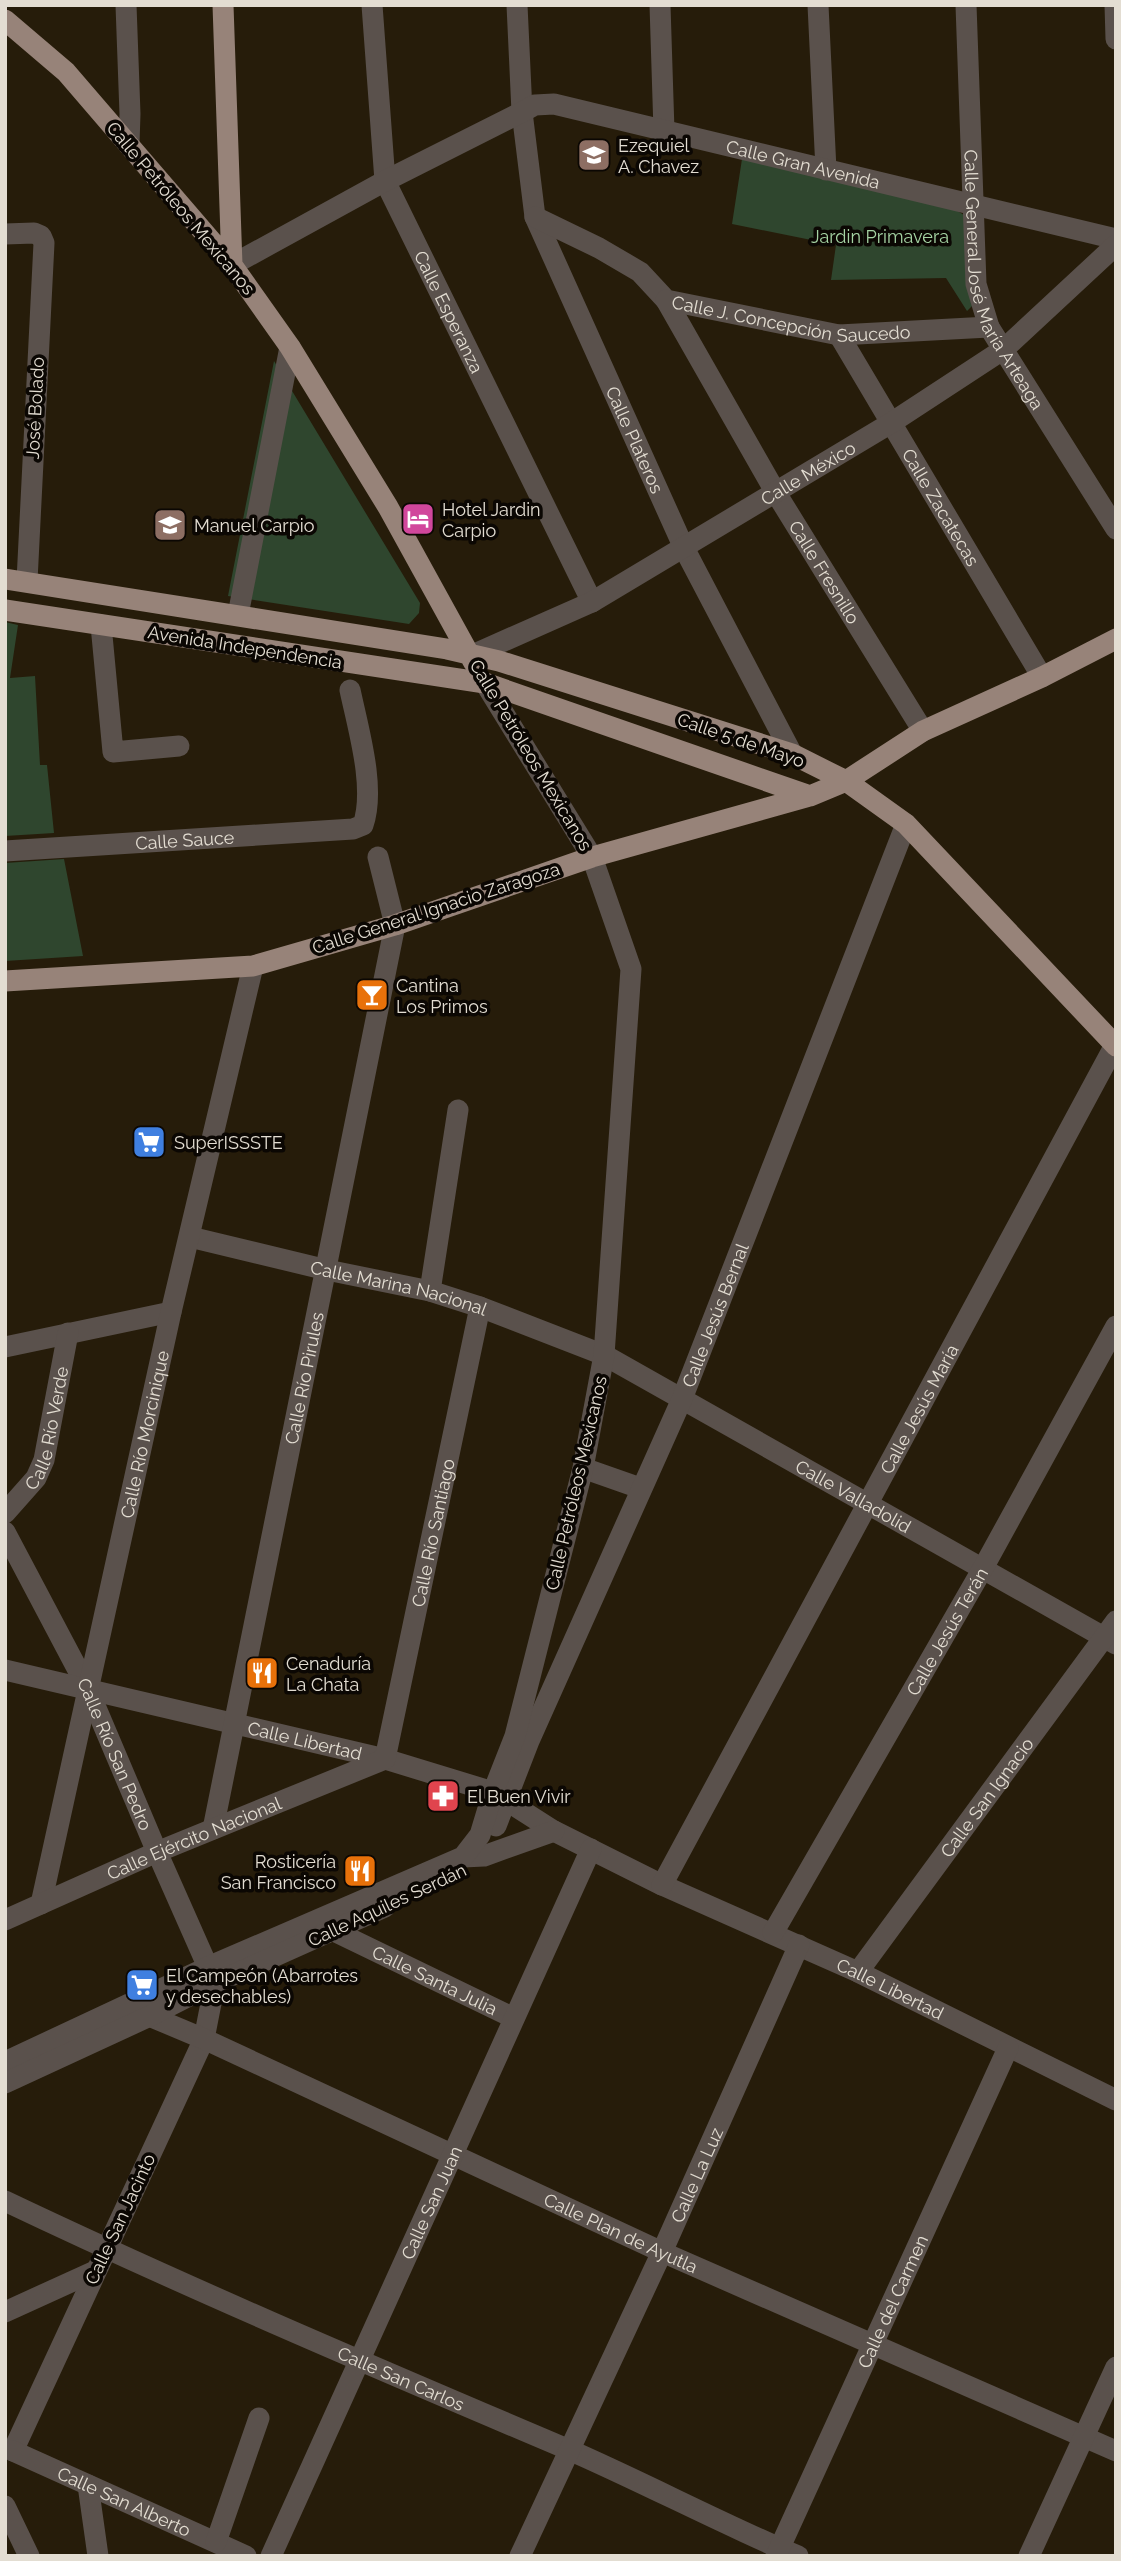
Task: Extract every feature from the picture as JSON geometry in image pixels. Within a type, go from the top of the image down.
[{"type":"main road","points":[[223,5],[232,265]]},
{"type":"main road","name":"Calle Petróleos Mexicanos","points":[[5,20],[66,72],[232,265],[290,347],[388,507],[485,683]]},
{"type":"main road","name":"Avenida Independencia","points":[[5,579],[447,649],[470,656]]},
{"type":"main road","name":"Avenida Independencia","points":[[5,610],[485,683]]},
{"type":"main road","name":"Calle General Ignacio Zaragoza","points":[[5,981],[253,967],[395,925],[592,856],[810,796],[846,781],[923,731],[1042,677],[1116,639]]},
{"type":"main road","name":"Calle 5 de Mayo","points":[[470,656],[499,662],[792,754],[846,781],[906,824],[1115,1046]]},
{"type":"main road","name":"Calle 5 de Mayo","points":[[485,683],[810,796]]},
{"type":"street","points":[[126,5],[129,144]]},
{"type":"street","name":"Calle Esperanza","points":[[372,5],[385,181],[592,602]]},
{"type":"street","name":"Calle Plateros","points":[[517,5],[522,112],[535,217],[684,548],[792,754]]},
{"type":"street","points":[[660,5],[664,131]]},
{"type":"street","points":[[818,5],[826,170]]},
{"type":"street","name":"Calle General José María Arteaga","points":[[966,5],[976,284],[989,327],[1116,529]]},
{"type":"street","points":[[1115,5],[1116,39]]},
{"type":"street","name":"Calle Gran Avenida","points":[[232,265],[385,181],[522,112],[535,106],[554,104],[1116,242]]},
{"type":"street","name":"Calle J. Concepción Saucedo","points":[[535,217],[599,248],[640,272],[666,300],[839,335],[989,327]]},
{"type":"street","name":"José Bolado","points":[[5,234],[34,233],[41,236],[44,243],[27,581]]},
{"type":"street","name":"Calle México","points":[[470,656],[592,602],[891,423],[1004,349],[1116,242]]},
{"type":"street","name":"Calle Fresnillo","points":[[666,300],[776,493],[923,731]]},
{"type":"street","name":"Calle Zacatecas","points":[[839,335],[1042,677]]},
{"type":"street","points":[[238,615],[290,347]]},
{"type":"street","points":[[101,625],[113,752],[179,746]]},
{"type":"street","name":"Calle Petróleos Mexicanos","points":[[485,683],[592,856],[631,968],[604,1355],[583,1468],[499,1796]]},
{"type":"street","name":"Calle Sauce","points":[[5,851],[352,829],[363,825],[367,814],[365,766],[351,690]]},
{"type":"street","name":"Calle Jesús Bernal","points":[[499,1796],[529,1741],[682,1399],[906,824]]},
{"type":"street","points":[[378,858],[395,925]]},
{"type":"street","name":"Calle Río Pirules","points":[[213,1829],[395,925]]},
{"type":"street","name":"Calle Río Morcinique","points":[[41,1904],[171,1312],[253,967]]},
{"type":"street","name":"Calle Jesús María","points":[[662,1885],[1115,1046]]},
{"type":"street","points":[[430,1291],[458,1110]]},
{"type":"street","name":"Calle Marina Nacional","points":[[190,1237],[327,1270],[430,1291],[480,1307],[604,1355]]},
{"type":"street","name":"Calle Río Santiago","points":[[385,1759],[480,1307]]},
{"type":"street","points":[[5,1347],[171,1312]]},
{"type":"street","name":"Calle Jesús Terán","points":[[773,1933],[982,1570],[1116,1326]]},
{"type":"street","name":"Calle Río Verde","points":[[5,1513],[36,1478],[44,1460],[68,1333]]},
{"type":"street","name":"Calle Valladolid","points":[[604,1355],[868,1502],[982,1570],[1111,1634]]},
{"type":"street","points":[[583,1468],[640,1488]]},
{"type":"street","name":"Calle Río San Pedro","points":[[5,1532],[88,1689],[212,1975]]},
{"type":"street","name":"Calle San Ignacio","points":[[859,1972],[1111,1634]]},
{"type":"street","name":"Calle Libertad","points":[[5,1670],[385,1759],[499,1796],[554,1831],[662,1885],[859,1972],[1116,2100]]},
{"type":"street","name":"Calle Ejército Nacional","points":[[5,1920],[157,1852],[385,1759]]},
{"type":"street","name":"Calle Aquiles Serdán","points":[[5,2062],[128,2006],[212,1975],[462,1870],[473,1856],[499,1796]]},
{"type":"street","points":[[473,1856],[554,1831]]},
{"type":"street","name":"Calle San Juan","points":[[271,2556],[591,1849]]},
{"type":"street","name":"Calle Santa Julia","points":[[331,1924],[514,2018]]},
{"type":"street","name":"Calle La Luz","points":[[520,2556],[662,2252],[799,1945]]},
{"type":"street","name":"Calle Aquiles Serdán","points":[[5,2082],[150,2016],[212,1975]]},
{"type":"street","name":"Calle San Jacinto","points":[[9,2453],[204,2039],[212,1975]]},
{"type":"street","name":"Calle Plan de Ayutla","points":[[128,2006],[662,2252],[1116,2451]]},
{"type":"street","name":"Calle del Carmen","points":[[785,2553],[872,2346],[1008,2048]]},
{"type":"street","name":"Calle San Carlos","points":[[5,2201],[106,2249],[359,2361],[570,2451],[785,2553]]},
{"type":"street","points":[[5,2312],[95,2271]]},
{"type":"street","points":[[1029,2556],[1116,2367]]},
{"type":"street","points":[[216,2542],[259,2418]]},
{"type":"street","name":"Calle San Alberto","points":[[9,2453],[88,2485],[246,2556]]},
{"type":"street","points":[[88,2485],[98,2556]]},
{"type":"street","points":[[5,2506],[29,2556]]},
{"type":"green space","name":"Jardin Primavera","points":[[742,159],[954,209],[964,215],[974,304],[967,311],[946,278],[831,280],[836,245],[732,224]]},
{"type":"green space","points":[[274,361],[420,603],[419,613],[409,624],[228,596]]},
{"type":"green space","points":[[5,622],[18,625],[10,678],[35,676],[40,765],[47,765],[54,833],[5,836]]},
{"type":"green space","points":[[64,859],[83,956],[5,961],[5,863]]},
{"type":"place","name":"Ezequiel A. Chavez","points":[[594,155]]},
{"type":"place","name":"Hotel Jardin Carpio","points":[[418,519]]},
{"type":"place","name":"Manuel Carpio","points":[[170,525]]},
{"type":"place","name":"Cantina Los Primos","points":[[372,995]]},
{"type":"place","name":"SuperISSSTE","points":[[149,1142]]},
{"type":"place","name":"Cenaduría La Chata","points":[[262,1673]]},
{"type":"place","name":"El Buen Vivir","points":[[443,1796]]},
{"type":"place","name":"Rosticería San Francisco","points":[[360,1871]]},
{"type":"place","name":"El Campeón (Abarrotes y desechables)","points":[[142,1985]]}]
